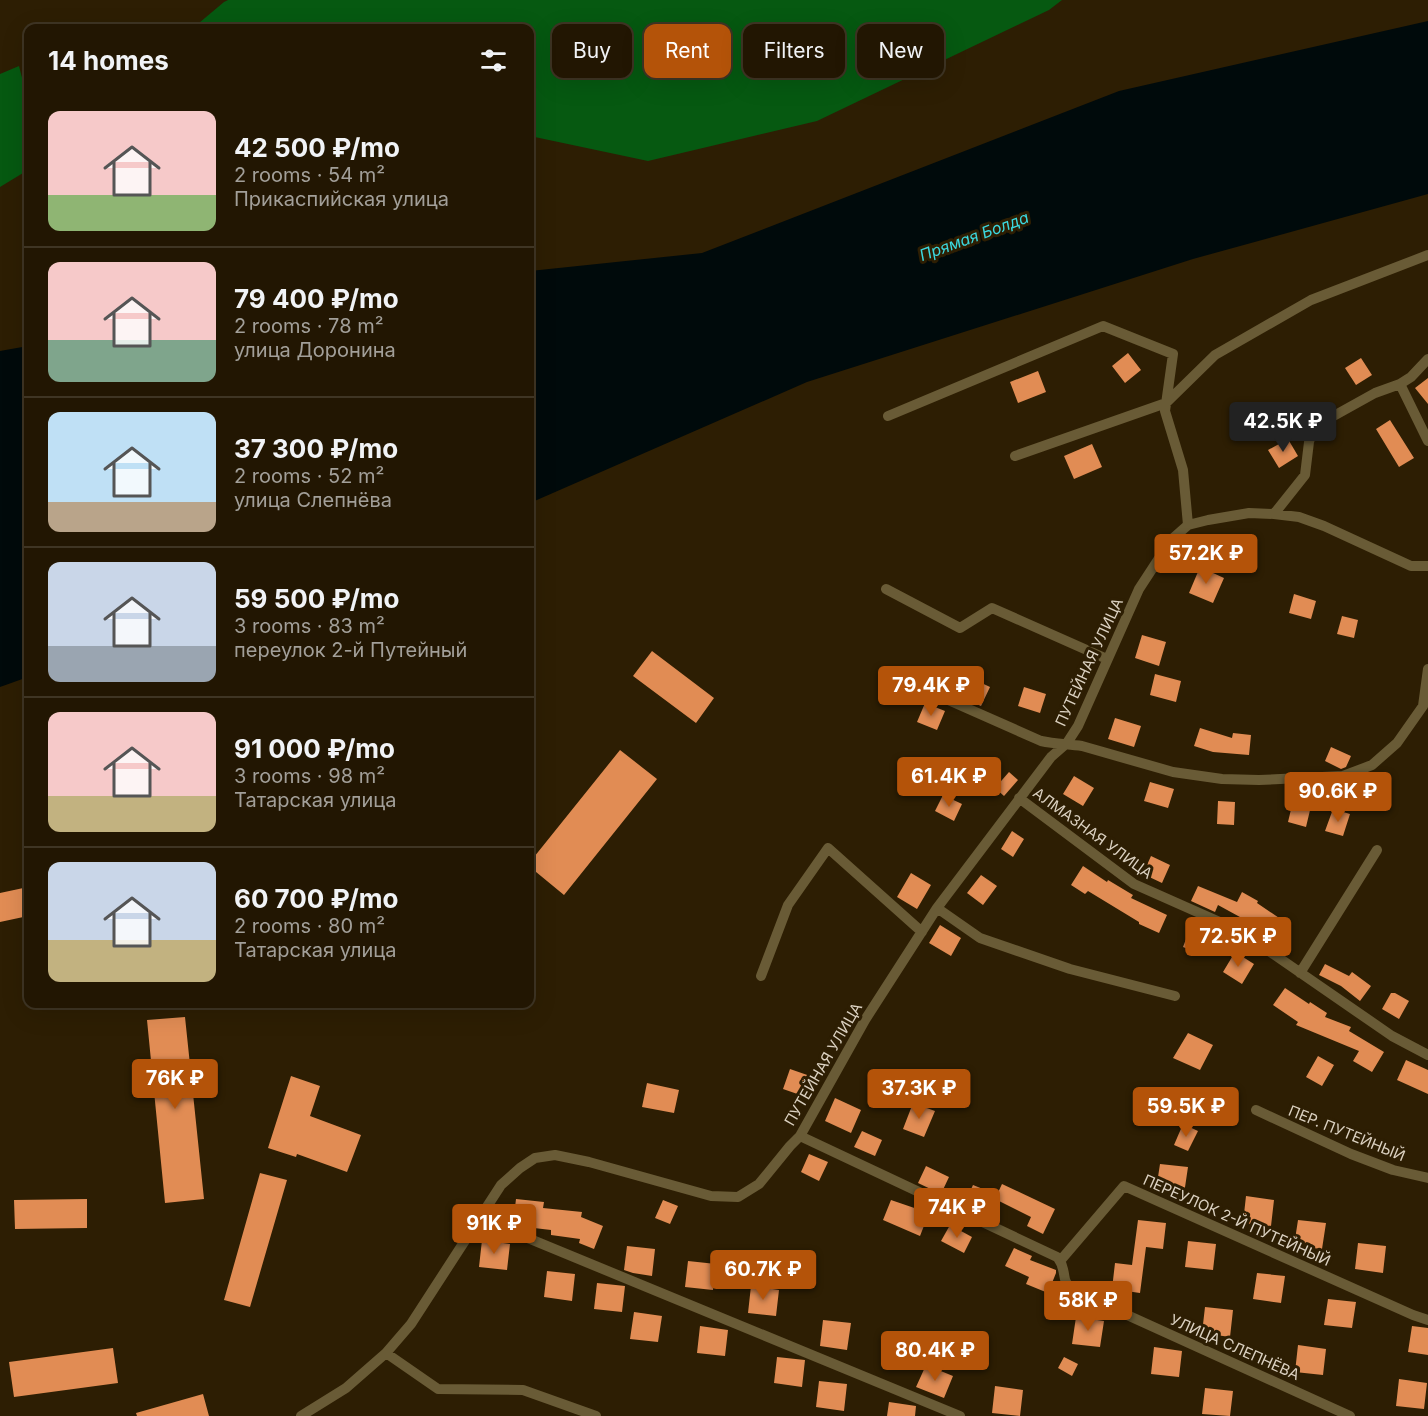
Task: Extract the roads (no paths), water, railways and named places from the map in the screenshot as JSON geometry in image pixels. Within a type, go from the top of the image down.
[{"type":"street","points":[[1015,456],[1166,403],[1215,354],[1311,300],[1428,255]]},
{"type":"street","points":[[888,416],[1103,326],[1173,354],[1165,411],[1183,470],[1188,525],[1249,513],[1274,513],[1299,517],[1411,566],[1428,566]]},
{"type":"street","points":[[1274,513],[1305,475],[1309,442],[1312,433],[1321,423],[1376,393],[1400,384],[1411,377],[1428,359]]},
{"type":"street","points":[[1400,384],[1428,441]]},
{"type":"street","name":"ПУТЕЙНАЯ УЛИЦА","points":[[301,1416],[346,1388],[386,1353],[411,1324],[501,1185],[535,1158],[555,1155],[589,1162],[711,1196],[738,1197],[759,1184],[800,1136],[865,1020],[937,908],[1051,757],[1067,744],[1078,726],[1139,589],[1171,540],[1188,525]]},
{"type":"street","points":[[886,589],[960,628],[992,608],[1107,659]]},
{"type":"street","points":[[946,699],[1041,741],[1103,752],[1173,772],[1259,780],[1343,776],[1372,765],[1397,744],[1425,708],[1428,669]]},
{"type":"street","name":"АЛМАЗНАЯ УЛИЦА","points":[[1019,798],[1134,885],[1240,931],[1392,1036],[1428,1055]]},
{"type":"street","points":[[761,976],[788,905],[828,848],[922,932]]},
{"type":"street","points":[[1300,972],[1377,850]]},
{"type":"street","points":[[937,908],[980,938],[1070,969],[1174,996]]},
{"type":"street","name":"ПЕР. ПУТЕЙНЫЙ","points":[[1256,1110],[1351,1154],[1393,1170],[1428,1178]]},
{"type":"street","points":[[800,1136],[1057,1257],[1060,1261]]},
{"type":"street","name":"ПЕРЕУЛОК 2-Й ПУТЕЙНЫЙ","points":[[1060,1261],[1124,1186],[1428,1320]]},
{"type":"street","points":[[479,1218],[960,1416]]},
{"type":"street","name":"УЛИЦА СЛЕПНЁВА","points":[[1060,1261],[1066,1284],[1072,1290],[1350,1416]]},
{"type":"street","points":[[386,1353],[438,1389],[523,1390],[596,1416]]},
{"type":"water","name":"Прямая Болда","points":[[1428,21],[1428,194],[1193,259],[807,382],[534,501],[534,271],[702,253],[1119,91]]},
{"type":"water","points":[[24,347],[24,678],[0,687],[0,351]]}]
